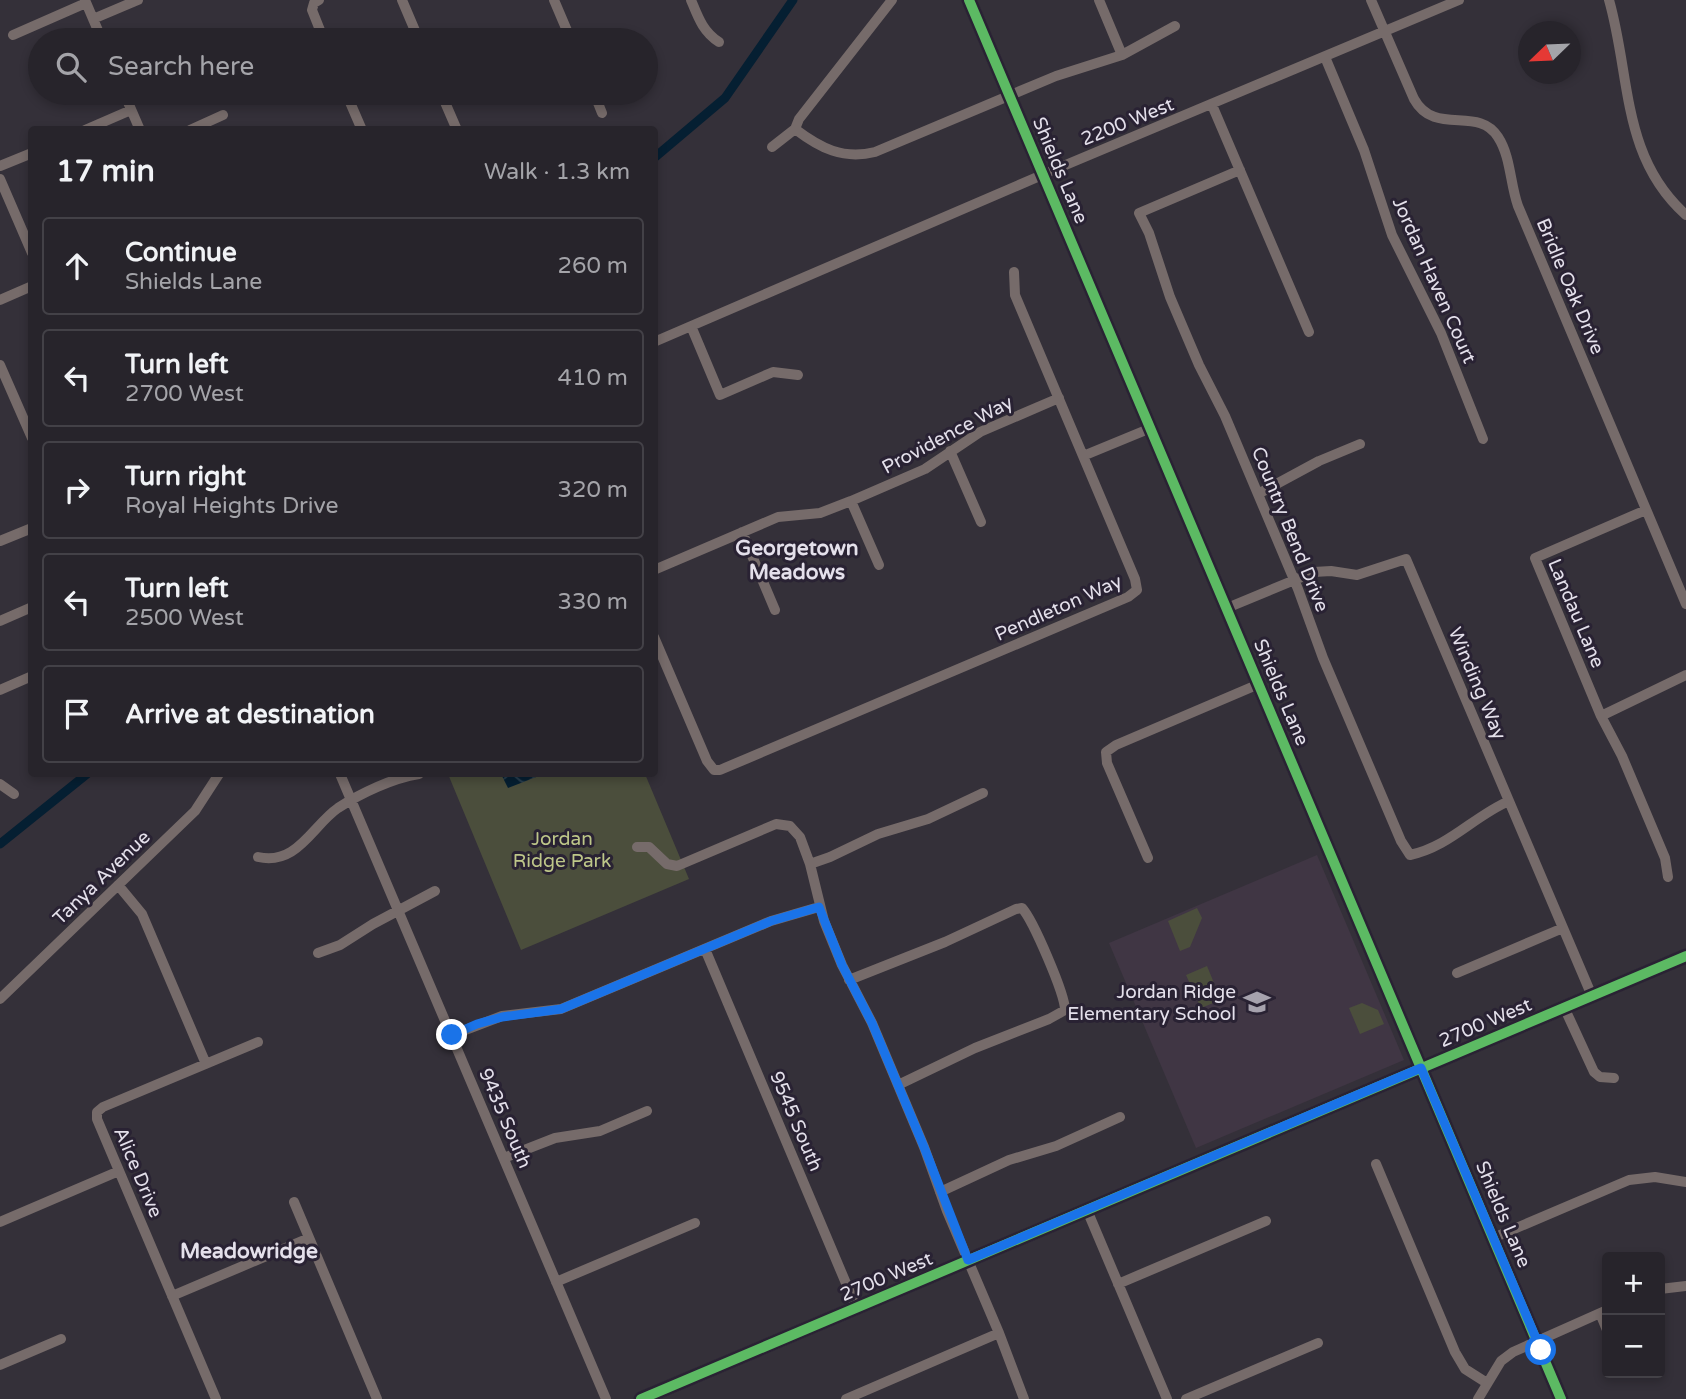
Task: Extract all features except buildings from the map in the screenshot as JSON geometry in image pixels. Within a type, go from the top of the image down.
[{"type":"main road","name":"Shields Lane","points":[[969,0],[1561,1399]]},
{"type":"main road","name":"2700 West","points":[[641,1399],[1686,956]]},
{"type":"street","points":[[93,19],[138,0]]},
{"type":"street","points":[[318,0],[312,6],[312,14],[318,28]]},
{"type":"street","points":[[402,0],[414,28]]},
{"type":"street","points":[[554,0],[566,28]]},
{"type":"street","points":[[691,0],[702,27],[719,42]]},
{"type":"street","points":[[772,147],[794,129],[892,0]]},
{"type":"street","points":[[1099,0],[1122,55]]},
{"type":"street","points":[[1371,0],[1385,30]]},
{"type":"street","name":"2200 West","points":[[658,340],[1459,0]]},
{"type":"street","points":[[1609,0],[1618,34],[1637,142],[1654,178],[1686,215]]},
{"type":"street","points":[[28,28],[85,2],[97,28]]},
{"type":"street","points":[[794,129],[816,145],[832,152],[867,154],[1056,76],[1122,55],[1175,26]]},
{"type":"street","points":[[13,35],[28,28]]},
{"type":"street","name":"Bridle Oak Drive","points":[[1385,30],[1414,99],[1424,113],[1439,119],[1477,122],[1485,125],[1498,137],[1518,206],[1686,604]]},
{"type":"street","name":"Jordan Haven Court","points":[[1325,57],[1364,150],[1392,235],[1441,333],[1483,439]]},
{"type":"street","points":[[129,105],[138,126]]},
{"type":"street","points":[[351,105],[360,126]]},
{"type":"street","points":[[447,105],[455,126]]},
{"type":"street","points":[[599,105],[602,113]]},
{"type":"street","points":[[1212,105],[1309,332]]},
{"type":"street","points":[[94,126],[131,110]]},
{"type":"street","points":[[199,126],[223,115]]},
{"type":"street","points":[[0,166],[28,155]]},
{"type":"street","name":"Country Bend Drive","points":[[1240,170],[1139,213],[1149,233],[1175,309],[1258,494],[1323,658],[1401,841],[1410,855],[1445,842],[1487,811],[1509,801]]},
{"type":"street","points":[[0,178],[28,244]]},
{"type":"street","name":"Pendleton Way","points":[[658,646],[707,761],[714,770],[738,763],[1137,590],[1135,579],[1015,295],[1014,272]]},
{"type":"street","points":[[0,300],[28,288]]},
{"type":"street","points":[[691,326],[720,395],[773,372],[798,375]]},
{"type":"street","points":[[0,365],[28,429]]},
{"type":"street","name":"Providence Way","points":[[658,568],[778,517],[821,513],[851,501],[925,469],[980,432],[1059,397]]},
{"type":"street","points":[[1083,456],[1151,428]]},
{"type":"street","points":[[1258,494],[1319,461],[1360,443]]},
{"type":"street","points":[[950,451],[981,522]]},
{"type":"street","points":[[851,501],[879,565]]},
{"type":"street","name":"Landau Lane","points":[[1601,716],[1535,558],[1646,510]]},
{"type":"street","points":[[0,541],[28,530]]},
{"type":"street","points":[[742,532],[775,610]]},
{"type":"street","name":"Winding Way","points":[[1227,608],[1322,571],[1357,575],[1406,559],[1592,996]]},
{"type":"street","points":[[1,618],[28,608]]},
{"type":"street","points":[[1668,877],[1665,858],[1622,756],[1601,716],[1686,675]]},
{"type":"street","points":[[0,690],[28,678]]},
{"type":"street","points":[[1148,858],[1107,764],[1105,752],[1259,684]]},
{"type":"street","name":"Tanya Avenue","points":[[0,999],[195,811],[217,777]]},
{"type":"street","name":"9435 South","points":[[341,777],[606,1399]]},
{"type":"street","points":[[258,857],[275,858],[296,849],[336,809],[406,777]]},
{"type":"street","points":[[0,784],[13,794]]},
{"type":"street","points":[[810,864],[878,834],[916,823],[983,793]]},
{"type":"street","points":[[637,847],[649,848],[667,864],[677,866],[781,823],[796,830],[810,864],[819,907],[924,1147],[1024,1399]]},
{"type":"street","points":[[118,885],[142,914],[206,1064],[258,1042]]},
{"type":"street","points":[[318,953],[340,946],[435,891]]},
{"type":"street","points":[[452,1035],[502,1017],[561,1009],[771,921],[819,907]]},
{"type":"street","points":[[849,980],[945,942],[1010,911],[1022,908],[1031,921],[1065,1003],[1065,1010],[975,1048],[898,1085]]},
{"type":"street","points":[[1457,973],[1563,928]]},
{"type":"street","name":"9545 South","points":[[705,949],[856,1307]]},
{"type":"street","points":[[1564,1007],[1594,1072],[1600,1077],[1614,1078]]},
{"type":"street","name":"Alice Drive","points":[[206,1064],[103,1107],[97,1112],[97,1119],[216,1399]]},
{"type":"street","points":[[504,1158],[555,1138],[600,1131],[647,1111]]},
{"type":"street","points":[[940,1192],[1018,1157],[1056,1146],[1120,1117]]},
{"type":"street","points":[[1376,1164],[1460,1361],[1471,1374],[1487,1384]]},
{"type":"street","points":[[0,1222],[119,1171]]},
{"type":"street","points":[[1493,1238],[1629,1180],[1655,1177],[1686,1182]]},
{"type":"street","points":[[294,1202],[377,1399]]},
{"type":"street","points":[[1087,1210],[1167,1399]]},
{"type":"street","points":[[1118,1284],[1266,1221]]},
{"type":"street","points":[[556,1282],[695,1223]]},
{"type":"street","points":[[172,1296],[309,1238]]},
{"type":"street","points":[[1665,1288],[1686,1286]]},
{"type":"street","points":[[1478,1399],[1502,1360],[1513,1352],[1602,1313]]},
{"type":"street","points":[[846,1399],[999,1333]]},
{"type":"street","points":[[0,1365],[61,1339]]},
{"type":"street","points":[[1186,1399],[1318,1343]]},
{"type":"shaded area","name":"Jordan Ridge Elementary School","points":[[1317,855],[1404,1060],[1196,1148],[1109,943]]},
{"type":"green space","name":"Jordan Ridge Park","points":[[449,777],[646,777],[689,879],[521,950]]},
{"type":"green space","points":[[1197,908],[1202,918],[1190,947],[1180,951],[1168,921]]},
{"type":"green space","points":[[1207,966],[1221,1000],[1201,1008],[1186,975]]},
{"type":"green space","points":[[1362,1003],[1378,1010],[1384,1024],[1360,1034],[1349,1008]]},
{"type":"water","points":[[502,777],[536,777],[508,788]]},
{"type":"waterway","points":[[658,155],[725,98],[793,0]]},
{"type":"waterway","points":[[0,844],[83,777]]},
{"type":"cycle path","points":[[969,0],[1561,1399]]},
{"type":"cycle path","points":[[641,1399],[1686,956]]},
{"type":"place","name":"Jordan Ridge Elementary School","points":[[1257,1002]]},
{"type":"district","name":"Georgetown Meadows","points":[[797,560]]},
{"type":"district","name":"Meadowridge","points":[[249,1251]]},
{"type":"route","points":[[452,1035],[502,1017],[561,1009],[783,916],[819,907],[842,965],[872,1023],[968,1260],[1421,1068],[1541,1350]]}]
